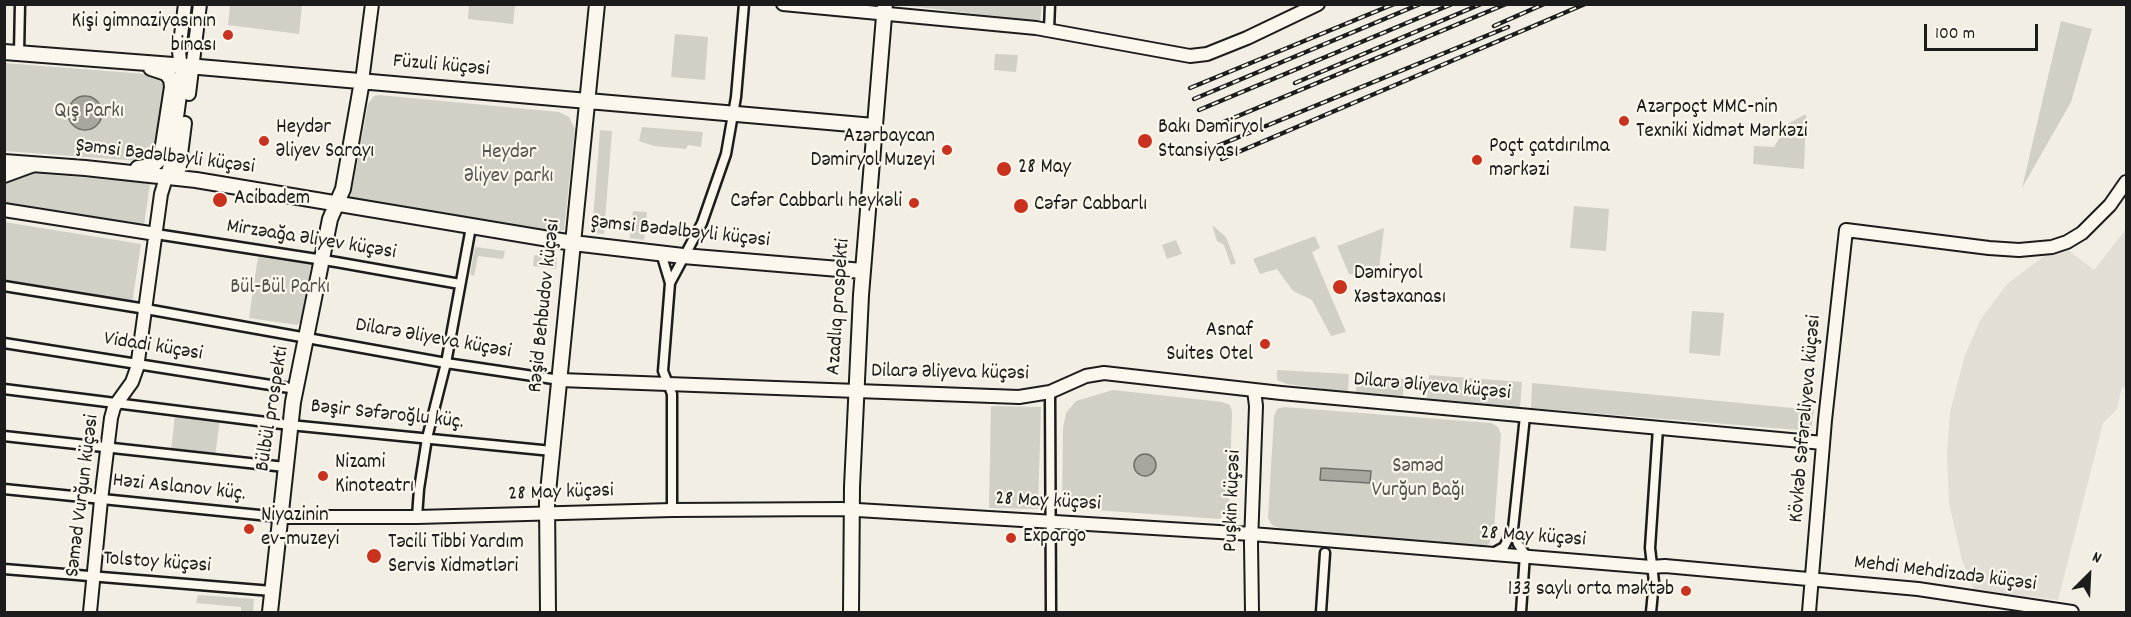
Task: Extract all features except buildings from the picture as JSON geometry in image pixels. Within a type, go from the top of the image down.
[{"type":"main road","name":"Səməd Vurğun küçəsi","points":[[185,4],[179,47],[186,66]]},
{"type":"main road","name":"Səməd Vurğun küçəsi","points":[[90,612],[111,418],[132,382],[138,364],[161,194],[168,177],[176,175],[179,170],[186,66],[200,4]]},
{"type":"main road","points":[[362,81],[372,4]]},
{"type":"main road","name":"Rəşid Behbudov küçəsi","points":[[548,612],[546,515],[597,4]]},
{"type":"main road","points":[[783,4],[885,9],[1048,30],[1191,56],[1207,54],[1247,38],[1318,4]]},
{"type":"main road","name":"Azadlıq prospekti","points":[[851,612],[856,392],[863,271],[885,9]]},
{"type":"main road","name":"Füzuli küçəsi","points":[[4,52],[874,126]]},
{"type":"main road","points":[[85,168],[150,167],[159,161],[162,153],[172,87],[171,79],[166,73],[156,69],[106,59]]},
{"type":"main road","name":"Bülbül prospekti","points":[[270,612],[279,517],[296,389],[334,209],[343,189],[362,81]]},
{"type":"main road","name":"Şəmsi Bədəlbəyli küçəsi","points":[[4,162],[168,177],[321,201],[334,209],[352,207],[573,243],[683,256],[863,271]]},
{"type":"main road","points":[[4,176],[34,164]]},
{"type":"main road","name":"Kövkəb Səfərəliyeva küçəsi","points":[[1809,612],[1846,230],[1989,248],[2019,250],[2052,247],[2067,242],[2082,233],[2110,205],[2127,182]]},
{"type":"main road","points":[[4,210],[156,234]]},
{"type":"main road","name":"Dilarə Əliyeva küçəsi","points":[[560,380],[1019,397],[1050,392],[1086,376],[1104,373],[1254,390],[1824,443]]},
{"type":"main road","name":"Puşkin küçəsi","points":[[1252,612],[1256,406],[1254,390]]},
{"type":"main road","name":"28 May küçəsi","points":[[279,517],[546,515],[672,510],[852,510],[1252,534],[1651,567],[1665,566],[1812,580]]},
{"type":"main road","name":"Mehdi Mehdizadə küçəsi","points":[[1812,580],[1918,589],[2072,612]]},
{"type":"street","points":[[19,53],[20,4]]},
{"type":"street","points":[[672,510],[672,394],[663,371],[670,283],[701,226],[726,154],[734,113],[744,4]]},
{"type":"street","points":[[1048,30],[1050,4]]},
{"type":"street","points":[[417,517],[418,489],[427,438],[446,363],[471,227]]},
{"type":"street","name":"Mirzəağa Əliyev küçəsi","points":[[156,234],[460,284]]},
{"type":"street","points":[[661,253],[670,283]]},
{"type":"street","name":"Dilarə Əliyeva küçəsi","points":[[4,286],[446,363],[560,380]]},
{"type":"street","name":"Vidadi küçəsi","points":[[4,343],[296,389]]},
{"type":"street","name":"Bəşir Səfəroğlu küç.","points":[[4,389],[290,425],[552,451]]},
{"type":"street","points":[[1050,392],[1051,612]]},
{"type":"street","points":[[1490,554],[1504,547],[1513,529],[1524,416]]},
{"type":"street","points":[[1652,612],[1654,582],[1650,548],[1658,428]]},
{"type":"street","points":[[4,436],[285,467]]},
{"type":"street","name":"Həzi Aslanov küç.","points":[[4,489],[279,517]]},
{"type":"street","points":[[1513,529],[1525,556],[1521,612]]},
{"type":"street","points":[[1321,612],[1325,553]]},
{"type":"street","name":"Tolstoy küçəsi","points":[[4,569],[272,591]]},
{"type":"shaded area","points":[[85,96],[97,101],[102,113],[97,125],[85,130],[73,125],[68,113],[73,101]]},
{"type":"shaded area","points":[[2126,229],[2126,388],[2122,387],[2117,409],[2103,423],[2058,600],[1974,590],[1962,560],[1949,503],[1947,453],[1950,412],[1965,355],[1981,319],[2007,284],[2060,244],[2094,270]]},
{"type":"shaded area","points":[[1145,454],[1153,457],[1156,465],[1153,473],[1145,476],[1137,473],[1134,465],[1137,457]]},
{"type":"shaded area","points":[[1321,468],[1371,471],[1370,483],[1320,480]]},
{"type":"green space","points":[[895,4],[1042,4],[1042,5],[1040,22]]},
{"type":"green space","points":[[230,5],[302,5],[299,34],[228,25]]},
{"type":"green space","points":[[469,5],[515,6],[513,24],[468,19]]},
{"type":"green space","points":[[2061,21],[2092,29],[2071,102],[2022,188]]},
{"type":"green space","points":[[675,34],[708,37],[705,80],[671,77]]},
{"type":"green space","points":[[995,54],[1018,55],[1016,72],[994,70]]},
{"type":"green space","name":"Qış Parkı","points":[[4,63],[159,75],[166,82],[154,157],[152,160],[139,161],[5,151]]},
{"type":"green space","name":"Heydər Əliyev parkı","points":[[374,96],[559,112],[569,117],[575,129],[564,230],[549,232],[354,201],[351,196],[368,104]]},
{"type":"green space","points":[[1806,114],[1804,169],[1753,164],[1754,146],[1774,147],[1789,123]]},
{"type":"green space","points":[[642,127],[703,132],[701,147],[688,145],[686,149],[654,146],[639,141]]},
{"type":"green space","points":[[600,130],[612,131],[604,234],[592,233]]},
{"type":"green space","points":[[4,171],[150,183],[144,226],[5,204]]},
{"type":"green space","points":[[1574,206],[1609,209],[1606,251],[1570,248]]},
{"type":"green space","points":[[633,211],[647,212],[644,240],[630,238]]},
{"type":"green space","points":[[4,222],[141,244],[132,304],[5,283]]},
{"type":"green space","points":[[1212,225],[1226,237],[1236,263],[1231,265],[1224,245],[1217,241]]},
{"type":"green space","points":[[1384,228],[1378,277],[1349,274],[1337,246]]},
{"type":"green space","points":[[1315,236],[1320,248],[1312,252],[1346,332],[1331,336],[1312,300],[1293,291],[1277,269],[1260,274],[1253,259]]},
{"type":"green space","points":[[1176,240],[1182,254],[1167,259],[1162,245]]},
{"type":"green space","points":[[475,247],[505,251],[503,259],[478,256],[474,276],[470,274]]},
{"type":"green space","points":[[534,255],[557,258],[556,269],[533,266]]},
{"type":"green space","name":"Bül-Bül Parkı","points":[[258,257],[311,265],[301,321],[297,325],[249,318]]},
{"type":"green space","points":[[1692,311],[1724,313],[1720,356],[1689,353]]},
{"type":"green space","points":[[1277,370],[1349,374],[1348,392],[1287,384],[1277,380]]},
{"type":"green space","points":[[1357,374],[1404,379],[1403,396],[1356,392]]},
{"type":"green space","points":[[1429,375],[1522,382],[1520,408],[1427,400]]},
{"type":"green space","points":[[1532,383],[1814,410],[1811,431],[1531,408]]},
{"type":"green space","points":[[1113,390],[1222,402],[1230,405],[1232,412],[1229,508],[1220,519],[1067,508],[1062,503],[1063,428],[1066,413],[1076,401]]},
{"type":"green space","points":[[991,406],[1041,407],[1038,509],[989,508]]},
{"type":"green space","name":"Səməd Vurğun Bağı","points":[[1284,407],[1491,423],[1498,427],[1501,434],[1494,529],[1489,544],[1484,547],[1464,546],[1279,528],[1272,525],[1268,518],[1274,416],[1277,409]]},
{"type":"green space","points":[[175,415],[220,420],[215,456],[171,451]]},
{"type":"green space","points":[[198,595],[254,599],[253,612],[241,612],[241,607],[196,603]]},
{"type":"railway","points":[[1190,88],[1394,4]]},
{"type":"railway","points":[[1194,99],[1420,4]]},
{"type":"railway","points":[[1199,110],[1452,4]]},
{"type":"railway","points":[[1295,83],[1481,4]]},
{"type":"railway","points":[[1207,129],[1506,4]]},
{"type":"railway","points":[[1494,26],[1544,4]]},
{"type":"railway","points":[[1222,159],[1585,4]]},
{"type":"railway","points":[[1217,146],[1508,27]]},
{"type":"place","name":"Kişi gimnaziyasının binası","points":[[228,35]]},
{"type":"place","name":"Azərpoçt MMC-nin Texniki Xidmət Mərkəzi","points":[[1624,121]]},
{"type":"place","name":"Heydər Əliyev Sarayı","points":[[264,141]]},
{"type":"place","name":"Bakı Dəmiryol Stansiyası","points":[[1145,141]]},
{"type":"place","name":"Azərbaycan Dəmiryol Muzeyi","points":[[947,150]]},
{"type":"place","name":"Poçt çatdırılma mərkəzi","points":[[1477,160]]},
{"type":"place","name":"28 May","points":[[1004,169]]},
{"type":"place","name":"Acibadem","points":[[220,200]]},
{"type":"place","name":"Cəfər Cabbarlı heykəli","points":[[914,203]]},
{"type":"place","name":"Cəfər Cabbarlı","points":[[1021,206]]},
{"type":"place","name":"Dəmiryol Xəstəxanası","points":[[1340,287]]},
{"type":"place","name":"Asnaf Suites Otel","points":[[1265,344]]},
{"type":"place","name":"Nizami Kinoteatrı","points":[[323,476]]},
{"type":"place","name":"Niyazinin ev-muzeyi","points":[[249,529]]},
{"type":"place","name":"Expargo","points":[[1011,538]]},
{"type":"place","name":"Təcili Tibbi Yardım Servis Xidmətləri","points":[[374,556]]},
{"type":"place","name":"133 saylı orta məktəb","points":[[1686,591]]}]
